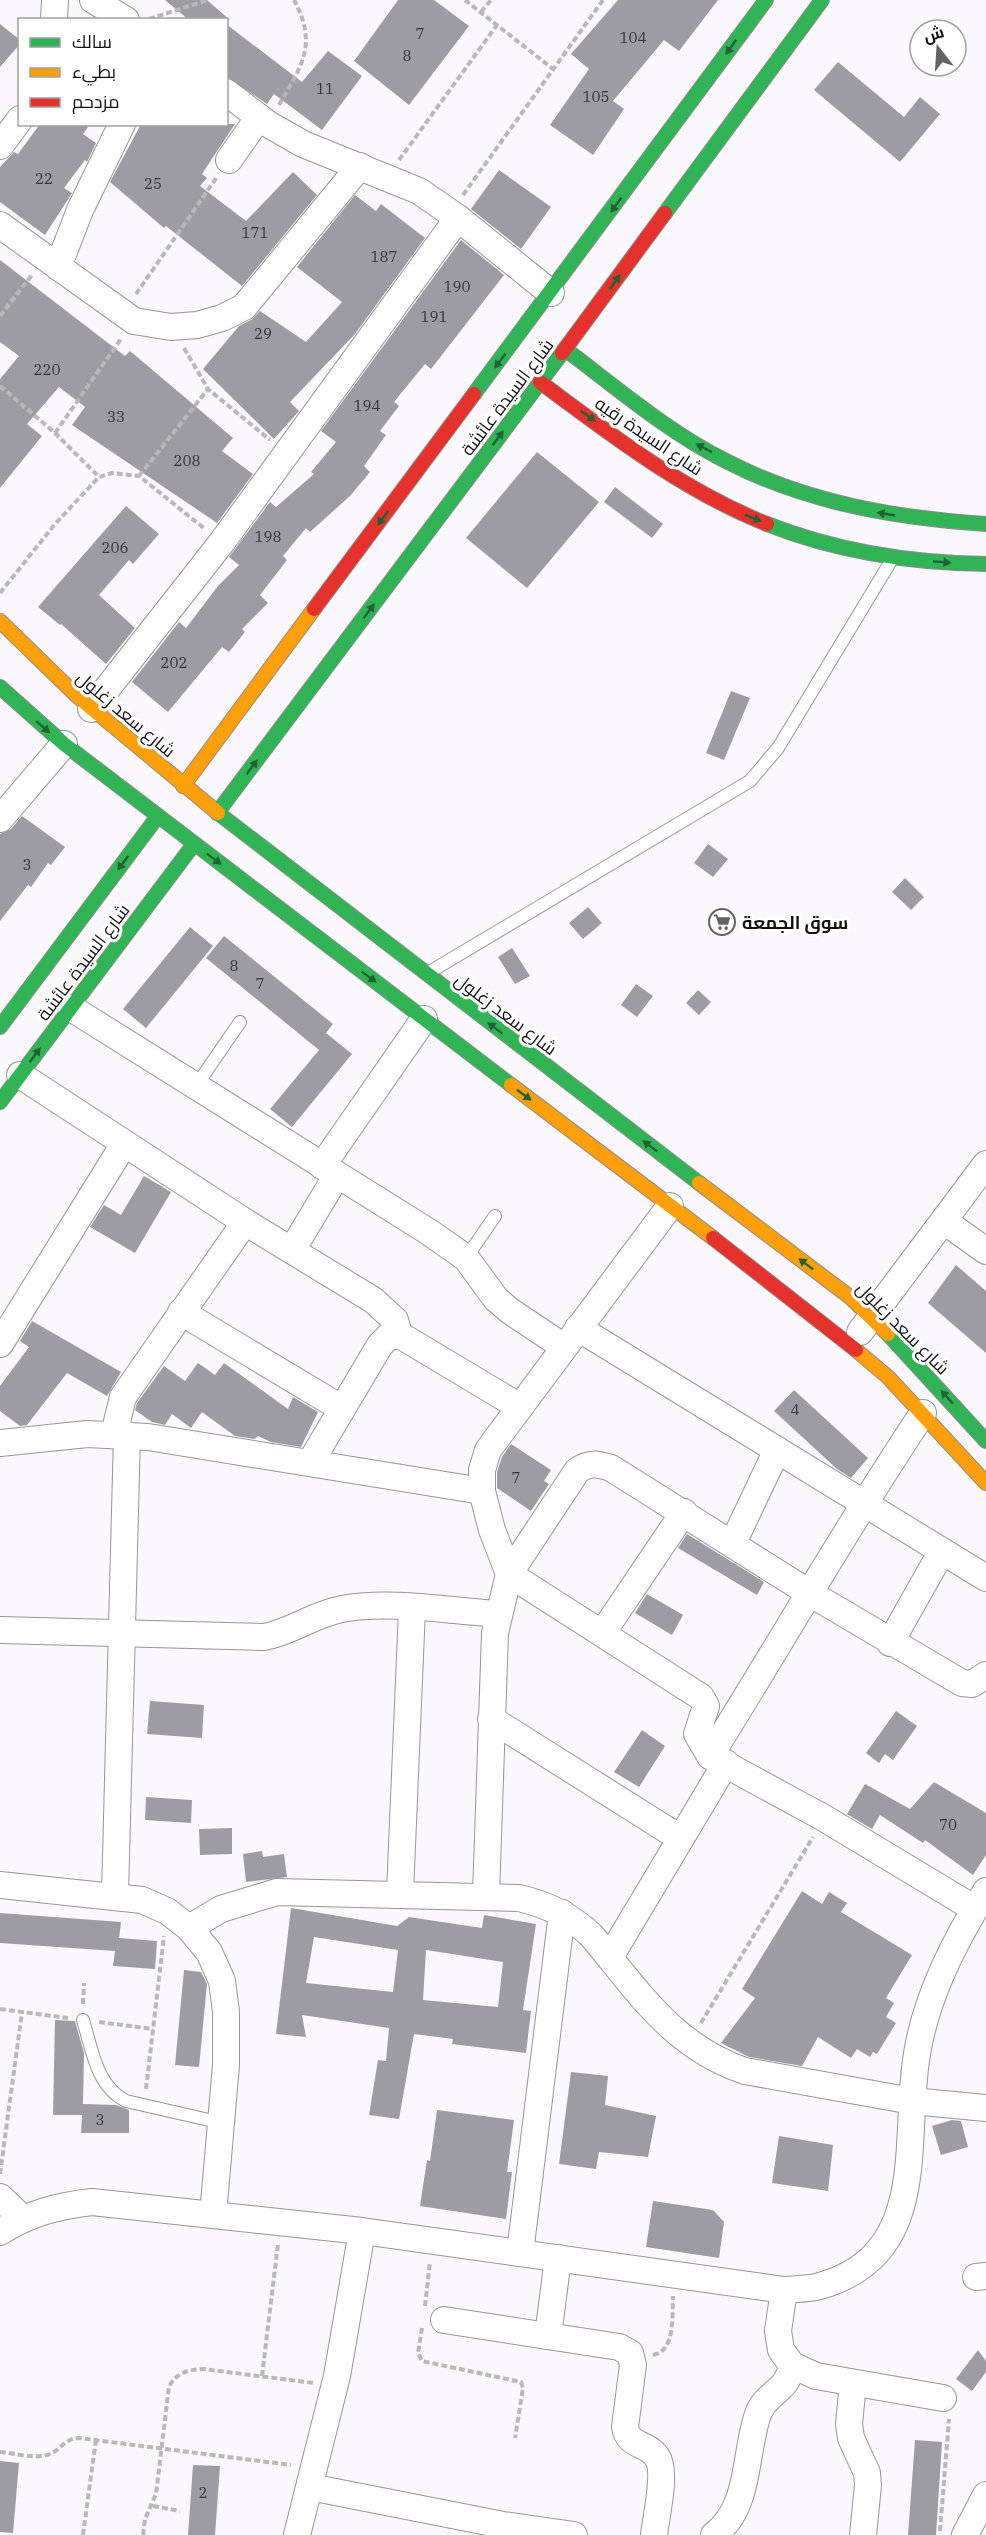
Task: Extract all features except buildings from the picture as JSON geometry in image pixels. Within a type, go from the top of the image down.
[{"type":"street","points":[[54,18],[55,0]]},
{"type":"street","points":[[93,0],[123,18]]},
{"type":"street","name":"شارع السيدة عائشة","points":[[183,786],[447,442],[551,292],[681,126],[766,0]]},
{"type":"street","name":"شارع السيدة عائشة","points":[[217,813],[473,462],[565,349],[709,144],[822,0]]},
{"type":"street","points":[[228,93],[264,120],[303,144],[419,191],[454,215],[551,292]]},
{"type":"street","points":[[229,160],[264,120]]},
{"type":"street","points":[[0,146],[18,122]]},
{"type":"street","points":[[52,262],[121,126]]},
{"type":"street","points":[[0,225],[128,317],[171,327],[197,325],[222,318],[244,307],[360,166]]},
{"type":"street","points":[[92,709],[222,542],[288,452],[454,215]]},
{"type":"street","name":"شارع السيدة رقيه","points":[[565,349],[691,441],[746,471],[804,494],[864,511],[926,521],[986,524]]},
{"type":"street","name":"شارع السيدة رقيه","points":[[540,382],[673,477],[728,507],[787,531],[848,549],[893,557],[986,564]]},
{"type":"street","name":"شارع سعد زغلول","points":[[0,621],[37,660],[92,709],[217,813],[314,900],[424,975],[872,1317],[986,1441]]},
{"type":"street","points":[[0,687],[63,744],[851,1344],[923,1413],[986,1483]]},
{"type":"street","points":[[0,819],[63,744]]},
{"type":"street","name":"شارع السيدة عائشة","points":[[0,1027],[114,884],[158,816]]},
{"type":"street","name":"شارع السيدة عائشة","points":[[0,1102],[71,1008],[143,902],[194,844]]},
{"type":"street","points":[[297,922],[314,900]]},
{"type":"street","points":[[71,1008],[466,1258],[496,1299],[777,1450],[986,1578]]},
{"type":"street","points":[[292,1250],[330,1170],[424,1019]]},
{"type":"street","points":[[20,1075],[245,1222],[385,1308],[395,1320],[399,1335]]},
{"type":"street","points":[[0,1344],[123,1144]]},
{"type":"street","points":[[851,1344],[986,1164]]},
{"type":"street","points":[[0,2232],[22,2218],[56,2206],[92,2202],[362,2231],[784,2290],[819,2287],[852,2273],[879,2251],[898,2221],[906,2187],[916,2054],[926,2013],[942,1973],[981,1900],[718,1760],[697,1734],[706,1706],[701,1697],[603,1632],[509,1574],[492,1530],[482,1491],[482,1470],[488,1450],[670,1206]]},
{"type":"street","points":[[944,1221],[986,1251]]},
{"type":"street","points":[[115,1895],[121,1634],[120,1435],[123,1397],[245,1222]]},
{"type":"street","points":[[181,1312],[341,1408]]},
{"type":"street","points":[[310,1463],[383,1340],[390,1335],[399,1335],[520,1407]]},
{"type":"street","points":[[610,1957],[680,1838],[718,1760],[863,1502],[923,1413]]},
{"type":"street","points":[[0,1443],[120,1435],[482,1491]]},
{"type":"street","points":[[733,1543],[777,1450]]},
{"type":"street","points":[[486,1895],[492,1654],[499,1614],[509,1574],[577,1471],[584,1466],[595,1463],[611,1468],[890,1643],[962,1683],[972,1684],[986,1675]]},
{"type":"street","points":[[603,1632],[684,1512]]},
{"type":"street","points":[[890,1643],[942,1551]]},
{"type":"street","points":[[0,1630],[264,1637],[291,1630],[340,1609],[365,1606],[499,1614]]},
{"type":"street","points":[[400,1893],[412,1609]]},
{"type":"street","points":[[491,1719],[680,1838]]},
{"type":"street","points":[[0,1885],[115,1895],[142,1900],[167,1911],[189,1928],[209,1952],[222,1981],[226,2012],[222,2123],[213,2215]]},
{"type":"street","points":[[189,1928],[221,1909],[277,1892],[486,1895],[519,1898],[548,1905],[591,1935],[672,2031],[706,2056],[745,2071],[912,2101],[986,2108]]},
{"type":"street","points":[[520,2253],[562,1913]]},
{"type":"street","points":[[0,2197],[22,2218]]},
{"type":"street","points":[[297,2535],[335,2386],[362,2231]]},
{"type":"street","points":[[548,2336],[558,2258]]},
{"type":"street","points":[[784,2290],[778,2331],[781,2350],[792,2365],[816,2376],[943,2398]]},
{"type":"street","points":[[444,2320],[627,2350],[632,2357],[625,2427],[631,2441],[650,2449],[658,2458],[661,2469],[654,2535]]},
{"type":"street","points":[[714,2535],[724,2527],[739,2500],[758,2413],[769,2398],[785,2385],[792,2365]]},
{"type":"street","points":[[853,2383],[849,2424],[851,2438],[867,2473],[868,2485],[863,2535]]},
{"type":"street","points":[[313,2477],[503,2525],[574,2535]]},
{"type":"street","points":[[965,2535],[984,2503]]},
{"type":"lane","points":[[424,975],[750,781],[778,748],[893,557]]},
{"type":"lane","points":[[196,1086],[240,1022]]},
{"type":"lane","points":[[466,1258],[495,1216]]},
{"type":"lane","points":[[83,2020],[106,2086],[114,2096],[126,2101],[222,2123]]},
{"type":"path","points":[[154,18],[208,0]]},
{"type":"path","points":[[264,120],[306,57],[306,34],[294,0]]},
{"type":"path","points":[[465,0],[553,69]]},
{"type":"path","points":[[481,12],[491,0]]},
{"type":"path","points":[[454,215],[603,0]]},
{"type":"path","points":[[386,177],[497,25]]},
{"type":"path","points":[[55,433],[229,160]]},
{"type":"path","points":[[0,316],[52,262]]},
{"type":"path","points":[[171,327],[208,389],[256,431],[288,452]]},
{"type":"path","points":[[0,386],[55,433],[99,477]]},
{"type":"path","points":[[139,476],[208,389]]},
{"type":"path","points":[[0,593],[55,524],[99,477],[112,473],[139,476],[222,542]]},
{"type":"path","points":[[688,2044],[824,1818]]},
{"type":"path","points":[[144,2105],[167,1911]]},
{"type":"path","points":[[0,2174],[22,2012]]},
{"type":"path","points":[[262,2376],[281,2222]]},
{"type":"path","points":[[433,2241],[419,2356],[425,2362],[521,2382],[523,2388],[515,2438]]},
{"type":"path","points":[[632,2357],[657,2354],[668,2343],[675,2275]]},
{"type":"path","points":[[143,2535],[145,2519],[153,2506],[169,2386],[176,2375],[188,2370],[203,2369],[335,2386]]},
{"type":"path","points":[[940,2535],[950,2405],[948,2400],[943,2398]]},
{"type":"path","points":[[0,2451],[45,2456],[71,2438],[96,2439],[161,2448],[313,2477]]},
{"type":"path","points":[[83,2535],[96,2439]]},
{"type":"path","points":[[153,2506],[180,2511]]},
{"type":"traffic: fast","points":[[474,394],[766,0]]},
{"type":"traffic: fast","points":[[665,213],[822,0]]},
{"type":"traffic: fast","points":[[565,349],[643,409],[684,437],[757,476],[820,498],[886,513],[986,524]]},
{"type":"traffic: fast","points":[[217,813],[562,353]]},
{"type":"traffic: fast","points":[[767,524],[847,549],[902,558],[986,564]]},
{"type":"traffic: fast","points":[[0,687],[64,744],[511,1085]]},
{"type":"traffic: fast","points":[[218,813],[699,1183]]},
{"type":"traffic: fast","points":[[0,1027],[158,816]]},
{"type":"traffic: fast","points":[[0,1102],[194,844]]},
{"type":"traffic: fast","points":[[888,1334],[986,1441]]},
{"type":"traffic: slow","points":[[183,786],[314,609]]},
{"type":"traffic: slow","points":[[0,621],[76,695],[218,813]]},
{"type":"traffic: slow","points":[[511,1085],[713,1238]]},
{"type":"traffic: slow","points":[[699,1183],[850,1297],[888,1334]]},
{"type":"traffic: slow","points":[[856,1350],[888,1377],[986,1483]]},
{"type":"traffic: jam","points":[[562,353],[665,213]]},
{"type":"traffic: jam","points":[[540,382],[649,461],[706,495],[767,524]]},
{"type":"traffic: jam","points":[[314,609],[474,394]]},
{"type":"traffic: jam","points":[[713,1238],[856,1350]]},
{"type":"place","name":"سوق الجمعة","points":[[722,922]]}]
